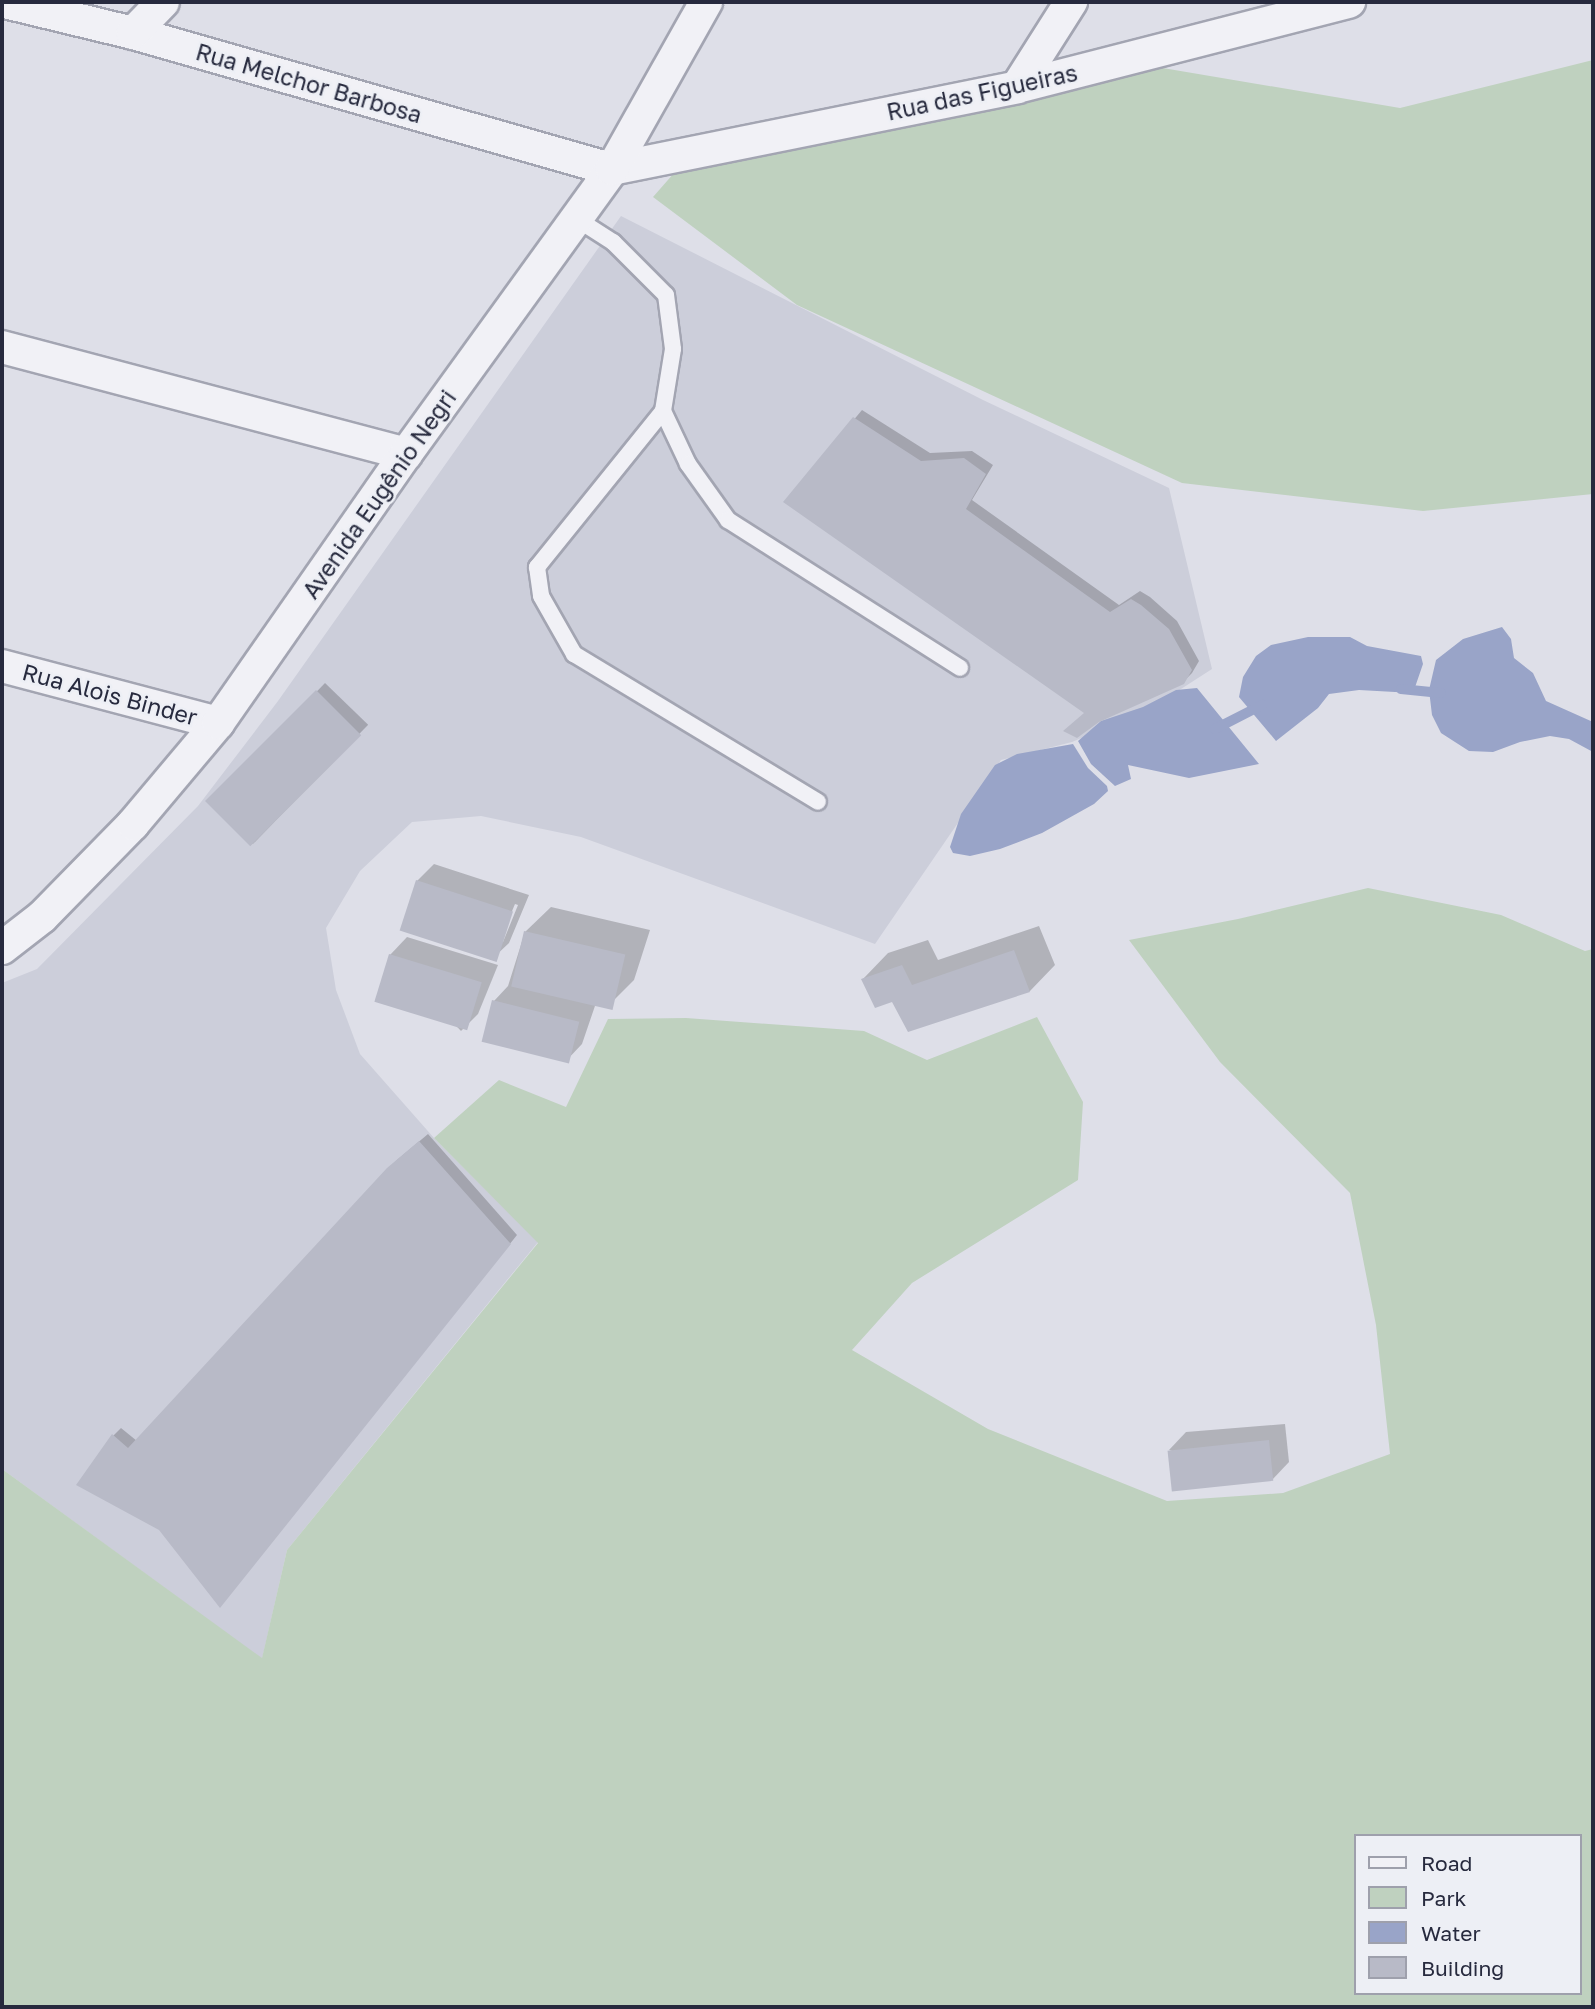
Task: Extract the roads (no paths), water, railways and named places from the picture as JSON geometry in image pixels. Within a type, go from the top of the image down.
[{"type":"street","name":"Rua Melchor Barbosa","points":[[5,2],[133,33],[612,169]]},
{"type":"street","points":[[133,33],[163,2]]},
{"type":"street","name":"Avenida Eugênio Negri","points":[[2,948],[43,917],[124,833],[218,723],[406,454],[612,169],[706,2]]},
{"type":"street","points":[[1017,87],[1071,2]]},
{"type":"street","name":"Rua das Figueiras","points":[[612,169],[1017,87],[1349,2]]},
{"type":"street","points":[[2,347],[406,454]]},
{"type":"street","name":"Rua Alois Binder","points":[[2,666],[218,723]]},
{"type":"lane","points":[[576,219],[613,242],[666,295],[673,349],[663,411],[537,567],[541,596],[574,654],[818,802]]},
{"type":"lane","points":[[663,411],[688,464],[728,520],[960,668]]},
{"type":"water","points":[[1502,627],[1511,639],[1514,658],[1533,673],[1546,701],[1593,722],[1593,752],[1569,739],[1550,736],[1520,742],[1493,752],[1469,751],[1441,733],[1432,715],[1429,690],[1436,660],[1463,639]]},
{"type":"water","points":[[1308,637],[1350,637],[1367,646],[1421,656],[1423,664],[1413,693],[1359,690],[1329,694],[1318,708],[1276,741],[1239,697],[1243,677],[1256,656],[1271,645]]},
{"type":"water","points":[[1197,688],[1259,764],[1189,778],[1128,765],[1131,779],[1115,786],[1091,764],[1078,741],[1101,721],[1143,707],[1176,690]]},
{"type":"water","points":[[1073,744],[1088,768],[1107,786],[1108,791],[1094,804],[1042,833],[1000,849],[970,856],[953,853],[950,847],[961,814],[995,765],[1017,754]]},
{"type":"waterway","points":[[1401,689],[1441,693]]},
{"type":"waterway","points":[[1215,729],[1262,705]]}]
